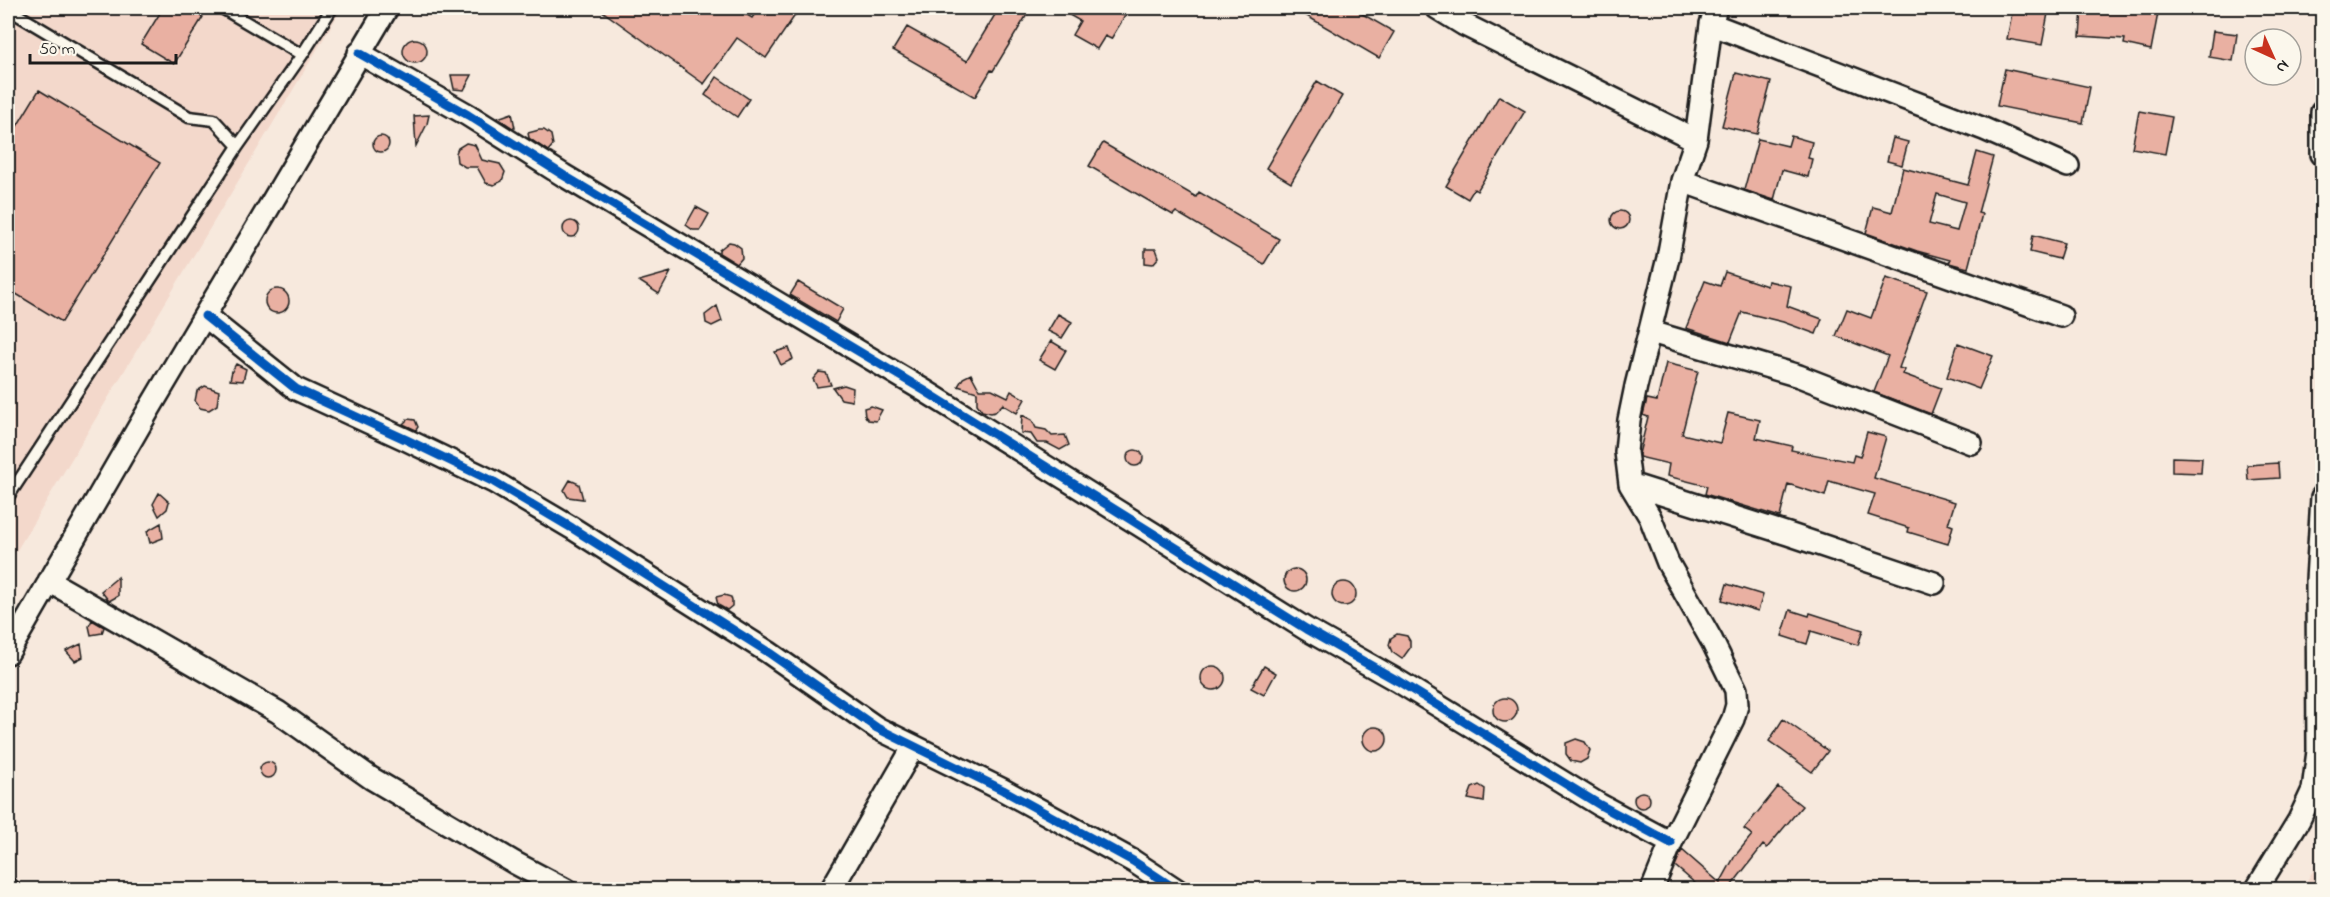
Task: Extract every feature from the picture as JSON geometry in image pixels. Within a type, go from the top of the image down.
[{"type":"street","points":[[8,653],[387,8]]},
{"type":"street","points":[[1437,8],[1467,16],[1696,140]]},
{"type":"street","points":[[1652,890],[1671,843],[1733,719],[1737,705],[1736,690],[1712,641],[1668,563],[1650,517],[1630,484],[1626,452],[1629,420],[1636,386],[1668,258],[1682,181],[1696,140],[1713,16],[2068,166]]},
{"type":"street","points":[[359,53],[468,115],[563,175],[925,391],[1306,629],[1398,681],[1599,805],[1671,843]]},
{"type":"street","points":[[2322,112],[2322,154]]},
{"type":"street","points":[[1682,181],[2061,316]]},
{"type":"street","points":[[205,316],[296,389],[494,482],[572,528],[768,652],[877,728],[1003,790],[1133,861],[1177,890]]},
{"type":"street","points":[[1651,332],[1799,376],[1971,443]]},
{"type":"street","points":[[1630,484],[1777,530],[1934,584]]},
{"type":"street","points":[[2256,890],[2299,820],[2313,790],[2318,751],[2317,580],[2322,497]]},
{"type":"street","points":[[49,581],[267,706],[371,778],[515,863],[566,890]]},
{"type":"street","points":[[831,890],[914,746]]},
{"type":"lane","points":[[222,8],[302,56]]},
{"type":"lane","points":[[8,497],[238,146],[302,56],[332,8]]},
{"type":"lane","points":[[8,9],[189,117],[214,120],[238,146]]},
{"type":"shaded area","points":[[8,8],[342,8],[8,565]]},
{"type":"shaded area","points":[[2322,856],[2322,889],[2302,889]]},
{"type":"building","points":[[163,8],[186,8],[203,17],[174,64],[141,44]]},
{"type":"building","points":[[598,8],[736,8],[752,18],[759,8],[800,8],[766,58],[737,38],[704,84]]},
{"type":"building","points":[[999,8],[1031,8],[975,97],[893,50],[907,27],[967,61]]},
{"type":"building","points":[[1057,8],[1111,8],[1125,16],[1111,39],[1105,36],[1097,49],[1072,35],[1080,21]]},
{"type":"building","points":[[1293,8],[1352,8],[1394,32],[1379,58]]},
{"type":"building","points":[[2013,8],[2049,8],[2042,45],[2007,39]]},
{"type":"building","points":[[2131,8],[2159,8],[2151,50],[2124,44],[2125,39],[2080,36],[2082,9],[2130,13]]},
{"type":"building","points":[[2213,31],[2237,34],[2233,61],[2209,57]]},
{"type":"building","points":[[415,39],[420,40],[426,46],[426,56],[420,62],[415,63],[410,62],[404,56],[403,51],[404,46],[410,40]]},
{"type":"building","points":[[2005,69],[2090,87],[2083,123],[1997,106]]},
{"type":"building","points":[[1736,73],[1771,82],[1757,134],[1722,126]]},
{"type":"building","points":[[451,75],[472,75],[464,90],[454,89]]},
{"type":"building","points":[[717,77],[749,99],[737,117],[705,95]]},
{"type":"building","points":[[1317,81],[1342,96],[1291,183],[1266,168]]},
{"type":"building","points":[[39,90],[160,163],[62,322],[8,289],[8,141]]},
{"type":"building","points":[[1499,96],[1525,111],[1477,191],[1474,189],[1468,199],[1446,186]]},
{"type":"building","points":[[2139,111],[2172,117],[2165,154],[2132,148]]},
{"type":"building","points":[[512,113],[515,128],[498,118]]},
{"type":"building","points":[[429,115],[427,124],[416,146],[414,116]]},
{"type":"building","points":[[544,130],[551,135],[553,145],[548,151],[529,138],[528,133]]},
{"type":"building","points":[[381,136],[389,144],[381,152],[373,144]]},
{"type":"building","points":[[1791,136],[1812,142],[1808,158],[1812,159],[1808,177],[1782,170],[1774,200],[1744,190],[1758,139],[1788,146]]},
{"type":"building","points":[[1893,138],[1908,142],[1902,165],[1887,161]]},
{"type":"building","points":[[466,143],[475,145],[482,160],[500,164],[505,172],[502,181],[494,185],[486,183],[477,167],[465,167],[457,162],[458,148]]},
{"type":"building","points":[[1103,143],[1196,197],[1199,192],[1279,239],[1264,264],[1176,212],[1173,215],[1089,166]]},
{"type":"building","points":[[1977,152],[1993,157],[1978,213],[1982,214],[1968,268],[1866,233],[1873,207],[1892,212],[1903,168],[1968,185]],"holes":[[[1937,194],[1965,202],[1957,231],[1929,224]]]},
{"type":"building","points":[[696,207],[709,214],[700,230],[693,230],[686,225]]},
{"type":"building","points":[[1620,211],[1626,214],[1629,220],[1626,226],[1620,229],[1614,226],[1611,220],[1614,214]]},
{"type":"building","points":[[571,221],[579,229],[571,237],[563,229]]},
{"type":"building","points":[[2033,235],[2064,243],[2059,259],[2030,252]]},
{"type":"building","points":[[729,242],[741,248],[742,258],[737,264],[719,253],[719,250]]},
{"type":"building","points":[[1145,249],[1156,249],[1159,257],[1153,264],[1145,263]]},
{"type":"building","points":[[671,272],[659,294],[639,281]]},
{"type":"building","points":[[1725,272],[1767,286],[1768,281],[1791,286],[1787,306],[1822,319],[1816,334],[1783,322],[1742,312],[1730,342],[1686,328],[1705,281],[1720,286]]},
{"type":"building","points":[[1886,278],[1927,291],[1899,368],[1905,370],[1903,374],[1941,388],[1931,414],[1874,392],[1888,356],[1836,336],[1847,309],[1871,318]]},
{"type":"building","points":[[798,282],[843,309],[836,322],[790,295]]},
{"type":"building","points":[[277,289],[282,290],[288,296],[288,306],[282,312],[277,313],[272,312],[266,306],[265,301],[266,296],[272,290]]},
{"type":"building","points":[[717,306],[722,321],[712,326],[706,323],[705,315]]},
{"type":"building","points":[[1058,314],[1072,322],[1062,338],[1048,331]]},
{"type":"building","points":[[1051,341],[1066,350],[1055,369],[1039,360]]},
{"type":"building","points":[[1958,343],[1993,356],[1979,389],[1947,377]]},
{"type":"building","points":[[789,348],[793,359],[781,365],[775,352]]},
{"type":"building","points":[[1666,363],[1698,371],[1682,434],[1720,443],[1728,413],[1760,420],[1756,438],[1792,446],[1791,450],[1852,462],[1854,455],[1860,457],[1867,432],[1886,437],[1874,478],[1955,502],[1948,524],[1953,526],[1948,544],[1908,532],[1909,528],[1868,515],[1875,494],[1829,481],[1825,496],[1788,484],[1780,517],[1705,494],[1707,486],[1667,476],[1669,464],[1639,457],[1648,417],[1643,415],[1647,399],[1657,401]]},
{"type":"building","points":[[236,364],[246,369],[243,381],[230,380]]},
{"type":"building","points":[[819,372],[826,373],[831,385],[817,387],[813,379]]},
{"type":"building","points":[[971,374],[979,389],[992,389],[1008,397],[1011,391],[1025,399],[1017,413],[1003,405],[1004,403],[995,412],[982,411],[977,404],[977,392],[958,386],[963,378]]},
{"type":"building","points":[[844,385],[853,388],[852,401],[841,399],[833,388]]},
{"type":"building","points":[[205,386],[219,391],[217,405],[209,410],[200,408],[195,401],[197,391]]},
{"type":"building","points":[[871,406],[882,410],[876,421],[868,420],[865,416],[864,408]]},
{"type":"building","points":[[1022,415],[1032,420],[1036,428],[1046,430],[1052,436],[1065,435],[1069,445],[1060,450],[1047,443],[1037,443],[1031,434],[1021,433]]},
{"type":"building","points":[[408,419],[415,420],[418,427],[416,430],[403,424]]},
{"type":"building","points":[[1135,450],[1143,458],[1135,466],[1127,458]]},
{"type":"building","points":[[2172,457],[2202,458],[2201,473],[2172,472]]},
{"type":"building","points":[[2278,463],[2279,478],[2248,480],[2247,465]]},
{"type":"building","points":[[570,480],[579,484],[583,499],[568,497],[564,490]]},
{"type":"building","points":[[159,493],[169,502],[167,509],[159,516],[153,504]]},
{"type":"building","points":[[161,523],[163,538],[150,543],[147,531]]},
{"type":"building","points":[[1295,569],[1303,572],[1306,580],[1303,588],[1295,591],[1287,588],[1284,580],[1287,572]]},
{"type":"building","points":[[118,577],[118,596],[109,601],[101,591]]},
{"type":"building","points":[[1344,582],[1349,583],[1355,589],[1355,599],[1349,605],[1344,606],[1339,605],[1333,599],[1332,594],[1333,589],[1339,583]]},
{"type":"building","points":[[1727,584],[1763,595],[1758,611],[1722,600]]},
{"type":"building","points":[[724,595],[731,597],[732,601],[732,606],[727,610],[718,605],[716,597]]},
{"type":"building","points":[[1790,610],[1809,616],[1810,613],[1863,630],[1858,645],[1811,631],[1807,644],[1782,636]]},
{"type":"building","points":[[92,620],[104,627],[102,633],[91,635],[89,626]]},
{"type":"building","points":[[1397,634],[1407,636],[1410,641],[1410,648],[1402,659],[1392,652],[1389,645],[1391,638]]},
{"type":"building","points":[[81,644],[83,657],[75,661],[66,651]]},
{"type":"building","points":[[1213,666],[1222,669],[1225,678],[1222,687],[1213,690],[1204,687],[1201,678],[1204,669]]},
{"type":"building","points":[[1264,666],[1276,673],[1264,695],[1251,688]]},
{"type":"building","points":[[1505,698],[1510,699],[1516,705],[1516,715],[1510,721],[1505,722],[1500,721],[1494,715],[1493,710],[1494,705],[1500,699]]},
{"type":"building","points":[[1783,719],[1828,751],[1812,772],[1769,741]]},
{"type":"building","points":[[1375,727],[1380,728],[1386,734],[1386,744],[1380,750],[1375,751],[1370,750],[1364,744],[1363,739],[1364,734],[1370,728]]},
{"type":"building","points":[[1576,739],[1585,742],[1590,750],[1587,759],[1580,763],[1571,761],[1566,754],[1566,743]]},
{"type":"building","points":[[268,762],[276,770],[268,778],[260,770]]},
{"type":"building","points":[[1479,785],[1485,789],[1484,802],[1468,799],[1472,788]]},
{"type":"building","points":[[1778,787],[1802,806],[1767,848],[1763,845],[1728,890],[1703,890],[1675,866],[1682,850],[1720,883],[1735,856],[1752,835],[1744,829]]},
{"type":"building","points":[[1642,792],[1650,800],[1642,808],[1634,800]]},
{"type":"cycle path","points":[[359,53],[468,115],[563,175],[925,391],[1306,629],[1398,681],[1600,805],[1671,843]]},
{"type":"cycle path","points":[[205,316],[296,389],[494,482],[572,528],[768,652],[877,728],[1003,790],[1133,861],[1177,890]]}]
